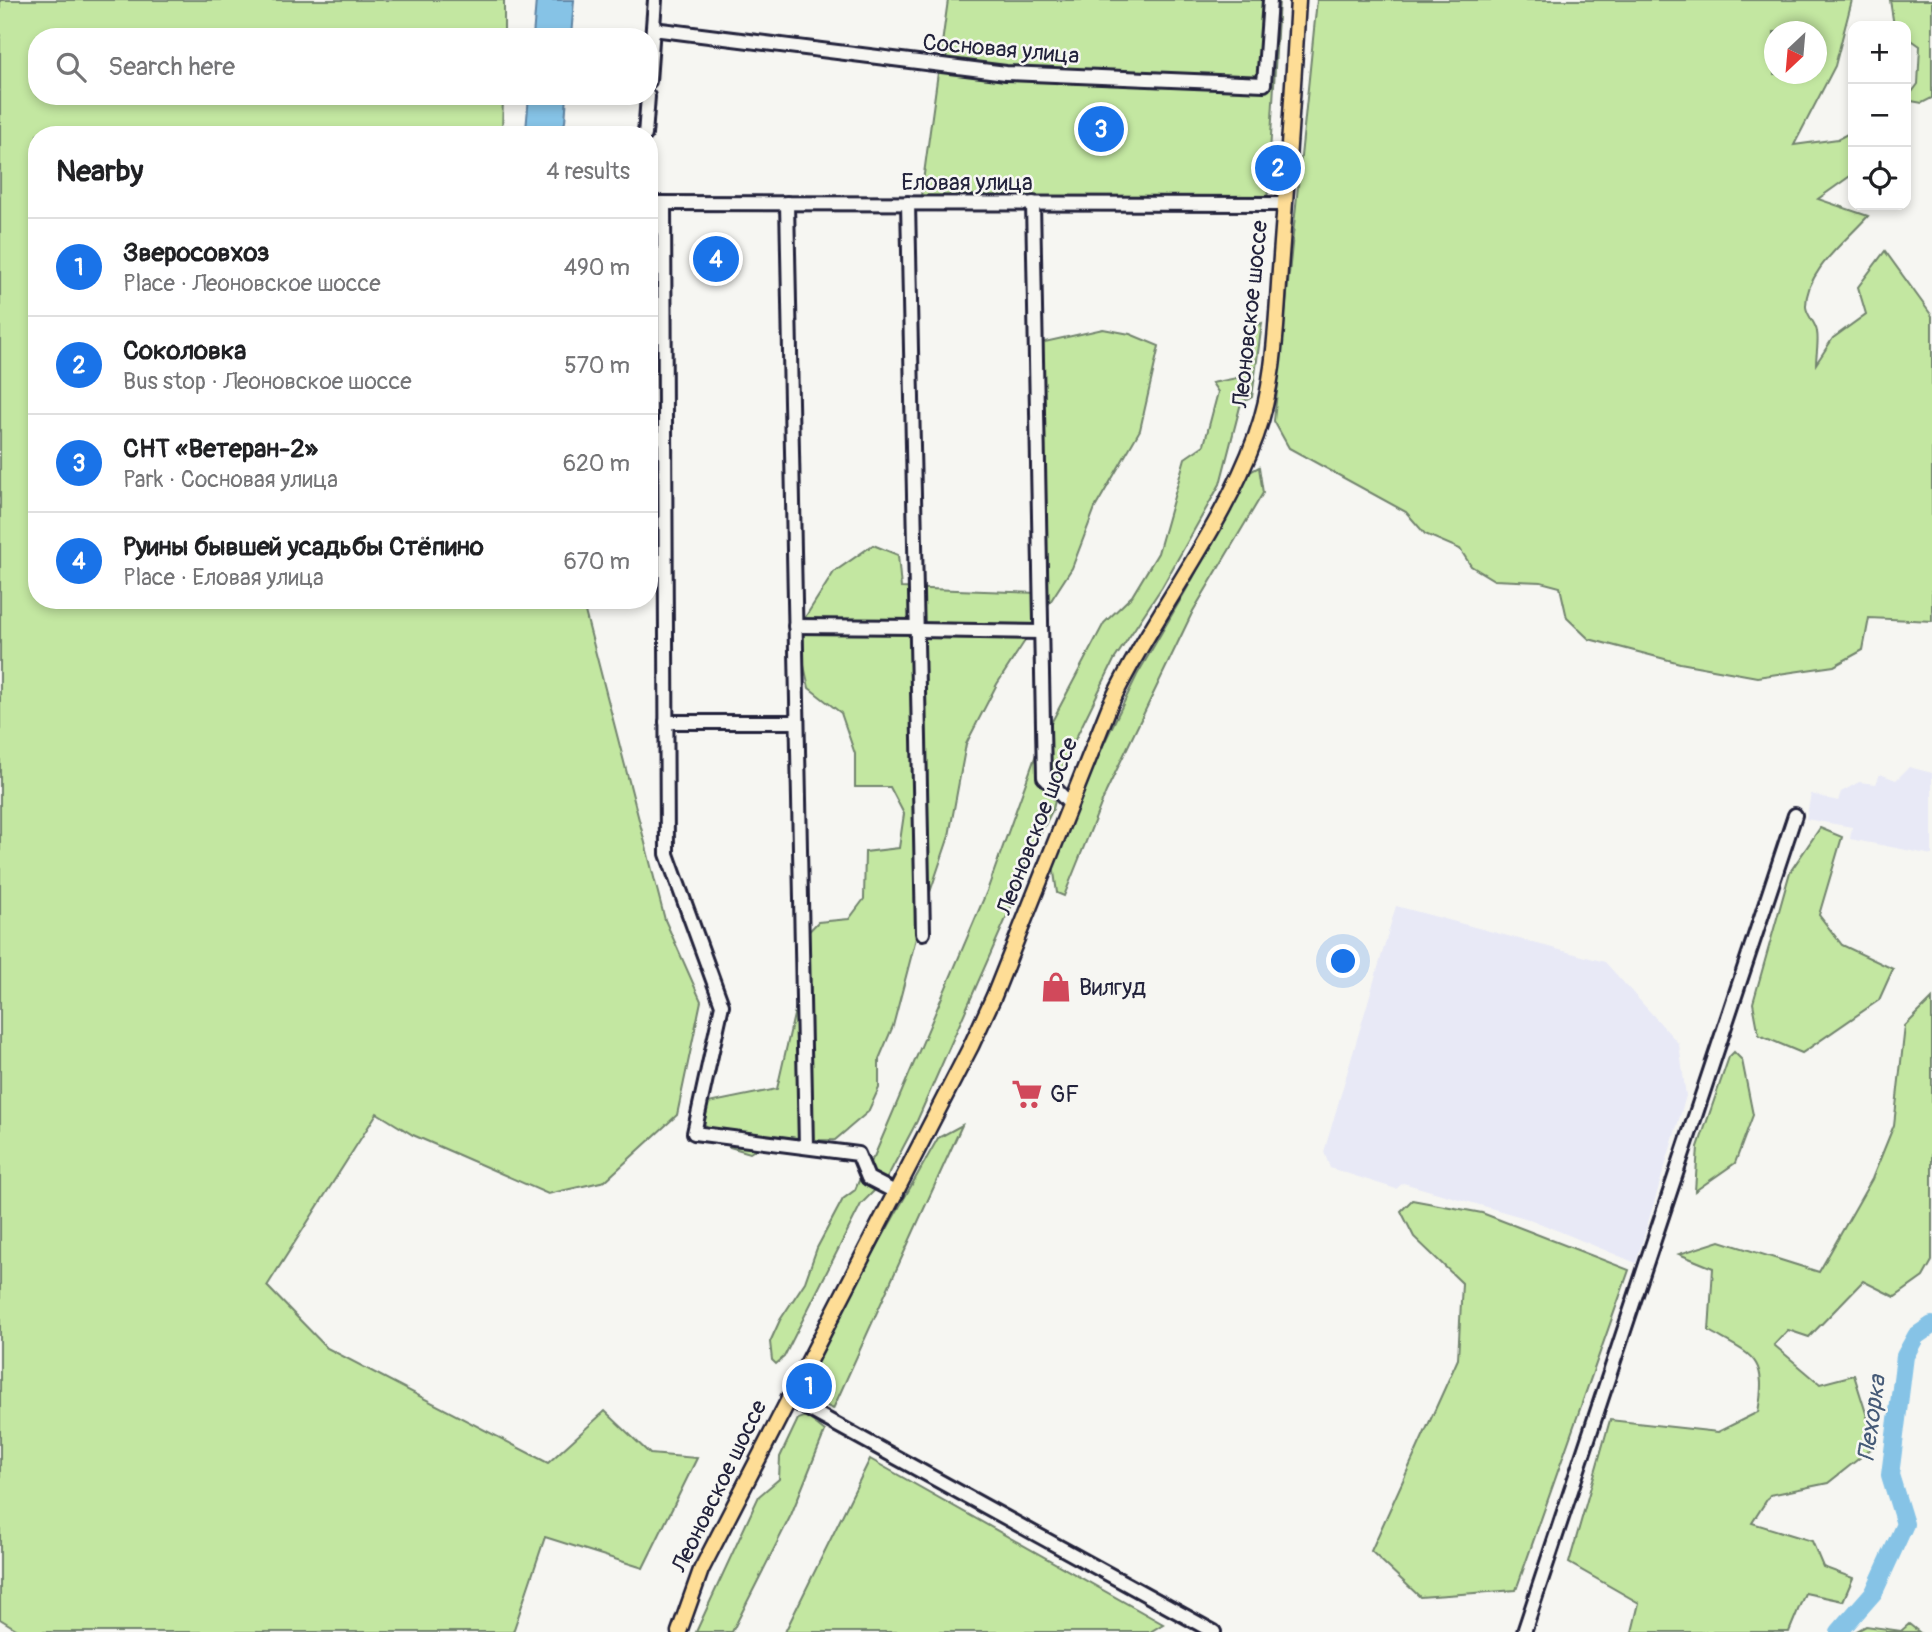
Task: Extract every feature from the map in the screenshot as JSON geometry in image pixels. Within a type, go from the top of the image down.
[{"type":"main road","name":"Леоновское шоссе","points":[[679,1632],[701,1570],[788,1398],[897,1193],[994,996],[1069,803],[1129,666],[1217,521],[1256,437],[1269,379],[1285,204],[1298,0]]},
{"type":"street","points":[[653,28],[655,0]]},
{"type":"street","name":"Сосновая улица","points":[[658,30],[1006,73],[1264,84],[1270,0]]},
{"type":"street","points":[[646,126],[647,105]]},
{"type":"street","name":"Еловая улица","points":[[658,203],[1285,204]]},
{"type":"street","points":[[664,203],[667,854],[722,1005],[694,1133],[858,1154],[868,1178],[897,1193]]},
{"type":"street","points":[[787,203],[806,1147]]},
{"type":"street","points":[[908,203],[923,933]]},
{"type":"street","points":[[1033,203],[1044,776],[1069,803]]},
{"type":"street","points":[[795,626],[1041,632]]},
{"type":"street","points":[[666,722],[797,723]]},
{"type":"street","points":[[1524,1632],[1795,815]]},
{"type":"street","points":[[788,1398],[1214,1632]]},
{"type":"shaded area","points":[[1909,767],[1932,773],[1932,855],[1850,839],[1852,827],[1806,819],[1811,794],[1838,801],[1841,792],[1859,782],[1876,784],[1880,774],[1896,780]]},
{"type":"shaded area","points":[[1396,906],[1605,962],[1679,1044],[1686,1096],[1636,1263],[1532,1220],[1403,1183],[1396,1189],[1330,1168],[1324,1152]]},
{"type":"green space","points":[[0,0],[504,0],[504,28],[28,28],[28,105],[503,105],[502,126],[28,126],[28,609],[584,609],[665,920],[701,1001],[677,1115],[605,1181],[548,1194],[413,1135],[377,1113],[267,1286],[327,1348],[548,1463],[605,1411],[650,1454],[697,1458],[643,1568],[545,1537],[513,1632],[21,1632],[0,1619]]},
{"type":"green space","points":[[948,0],[1279,0],[1267,204],[920,203]]},
{"type":"green space","points":[[1317,0],[1852,0],[1835,66],[1827,81],[1827,21],[1764,21],[1764,84],[1826,84],[1794,145],[1838,139],[1848,134],[1848,178],[1818,199],[1868,216],[1828,257],[1807,294],[1806,307],[1817,332],[1816,364],[1833,338],[1866,314],[1858,287],[1885,251],[1932,316],[1932,621],[1869,618],[1863,650],[1834,666],[1757,677],[1680,663],[1589,639],[1567,618],[1560,587],[1541,582],[1494,580],[1471,566],[1460,549],[1425,534],[1406,512],[1289,448],[1274,421]]},
{"type":"green space","points":[[1890,0],[1932,0],[1932,98],[1922,103],[1911,101],[1911,93],[1918,84],[1920,46],[1911,40],[1911,21],[1893,21]]},
{"type":"green space","points":[[1262,323],[1252,397],[1241,403],[1220,484],[1162,587],[1114,660],[1065,760],[1053,809],[1019,876],[1015,898],[917,1121],[887,1178],[861,1204],[784,1357],[776,1364],[772,1360],[770,1342],[780,1320],[805,1282],[817,1248],[843,1199],[855,1190],[864,1169],[874,1157],[987,891],[1039,746],[1104,623],[1132,596],[1158,553],[1185,458],[1204,445],[1218,392],[1212,383],[1242,377],[1254,326]]},
{"type":"green space","points":[[1103,329],[1130,334],[1159,346],[1140,430],[1095,508],[1072,568],[997,684],[966,744],[949,836],[921,919],[893,1026],[879,1059],[879,1088],[868,1112],[835,1140],[769,1141],[750,1153],[730,1147],[704,1124],[708,1103],[777,1089],[802,980],[795,946],[818,922],[849,919],[864,899],[865,852],[899,848],[904,814],[890,787],[855,787],[855,754],[841,713],[809,688],[801,652],[804,619],[834,572],[873,545],[898,555],[901,588],[1039,593],[1040,343]]},
{"type":"green space","points":[[1259,467],[1263,493],[1193,611],[1106,792],[1064,896],[1057,893],[1053,865],[1097,758],[1137,675],[1193,578],[1246,474]]},
{"type":"green space","points":[[1820,828],[1842,837],[1819,915],[1842,945],[1893,969],[1879,1000],[1802,1053],[1759,1035],[1753,1003],[1790,872]]},
{"type":"green space","points":[[1932,999],[1932,1261],[1923,1277],[1895,1297],[1863,1281],[1809,1337],[1788,1330],[1774,1345],[1820,1384],[1854,1375],[1876,1445],[1828,1483],[1770,1495],[1752,1523],[1812,1541],[1823,1567],[1853,1578],[1843,1601],[1805,1593],[1789,1632],[1632,1632],[1639,1603],[1569,1563],[1610,1420],[1718,1432],[1758,1412],[1761,1394],[1761,1380],[1754,1360],[1737,1346],[1709,1331],[1713,1268],[1679,1254],[1720,1241],[1819,1272],[1872,1179],[1894,1125],[1905,1026]]},
{"type":"green space","points":[[1734,1052],[1742,1060],[1753,1115],[1735,1163],[1695,1191],[1698,1147],[1729,1057]]},
{"type":"green space","points":[[962,1125],[833,1409],[796,1391],[938,1138]]},
{"type":"green space","points":[[1412,1200],[1482,1213],[1629,1270],[1516,1590],[1420,1597],[1371,1551],[1458,1359],[1462,1283],[1414,1237],[1401,1211]]},
{"type":"green space","points":[[806,1416],[825,1431],[791,1515],[732,1632],[696,1632],[759,1496],[779,1479],[780,1457],[798,1419]]},
{"type":"green space","points":[[870,1459],[1163,1624],[1150,1632],[785,1632]]},
{"type":"green space","points":[[1909,1624],[1919,1632],[1855,1632],[1866,1626],[1901,1631]]},
{"type":"water","points":[[536,0],[574,0],[572,28],[534,28]]},
{"type":"water","points":[[528,105],[566,105],[563,126],[526,126]]},
{"type":"waterway","name":"Пехорка","points":[[1839,1632],[1874,1592],[1905,1524],[1890,1475],[1905,1356],[1916,1336],[1932,1325]]},
{"type":"place","name":"СНТ «Ветеран-2»","points":[[1101,129]]},
{"type":"place","name":"Соколовка","points":[[1278,168]]},
{"type":"place","name":"Руины бывшей усадьбы Стёпино","points":[[716,259]]},
{"type":"place","name":"Вилгуд","points":[[1056,987]]},
{"type":"place","name":"GF","points":[[1027,1094]]},
{"type":"place","name":"Зверосовхоз","points":[[809,1386]]}]
